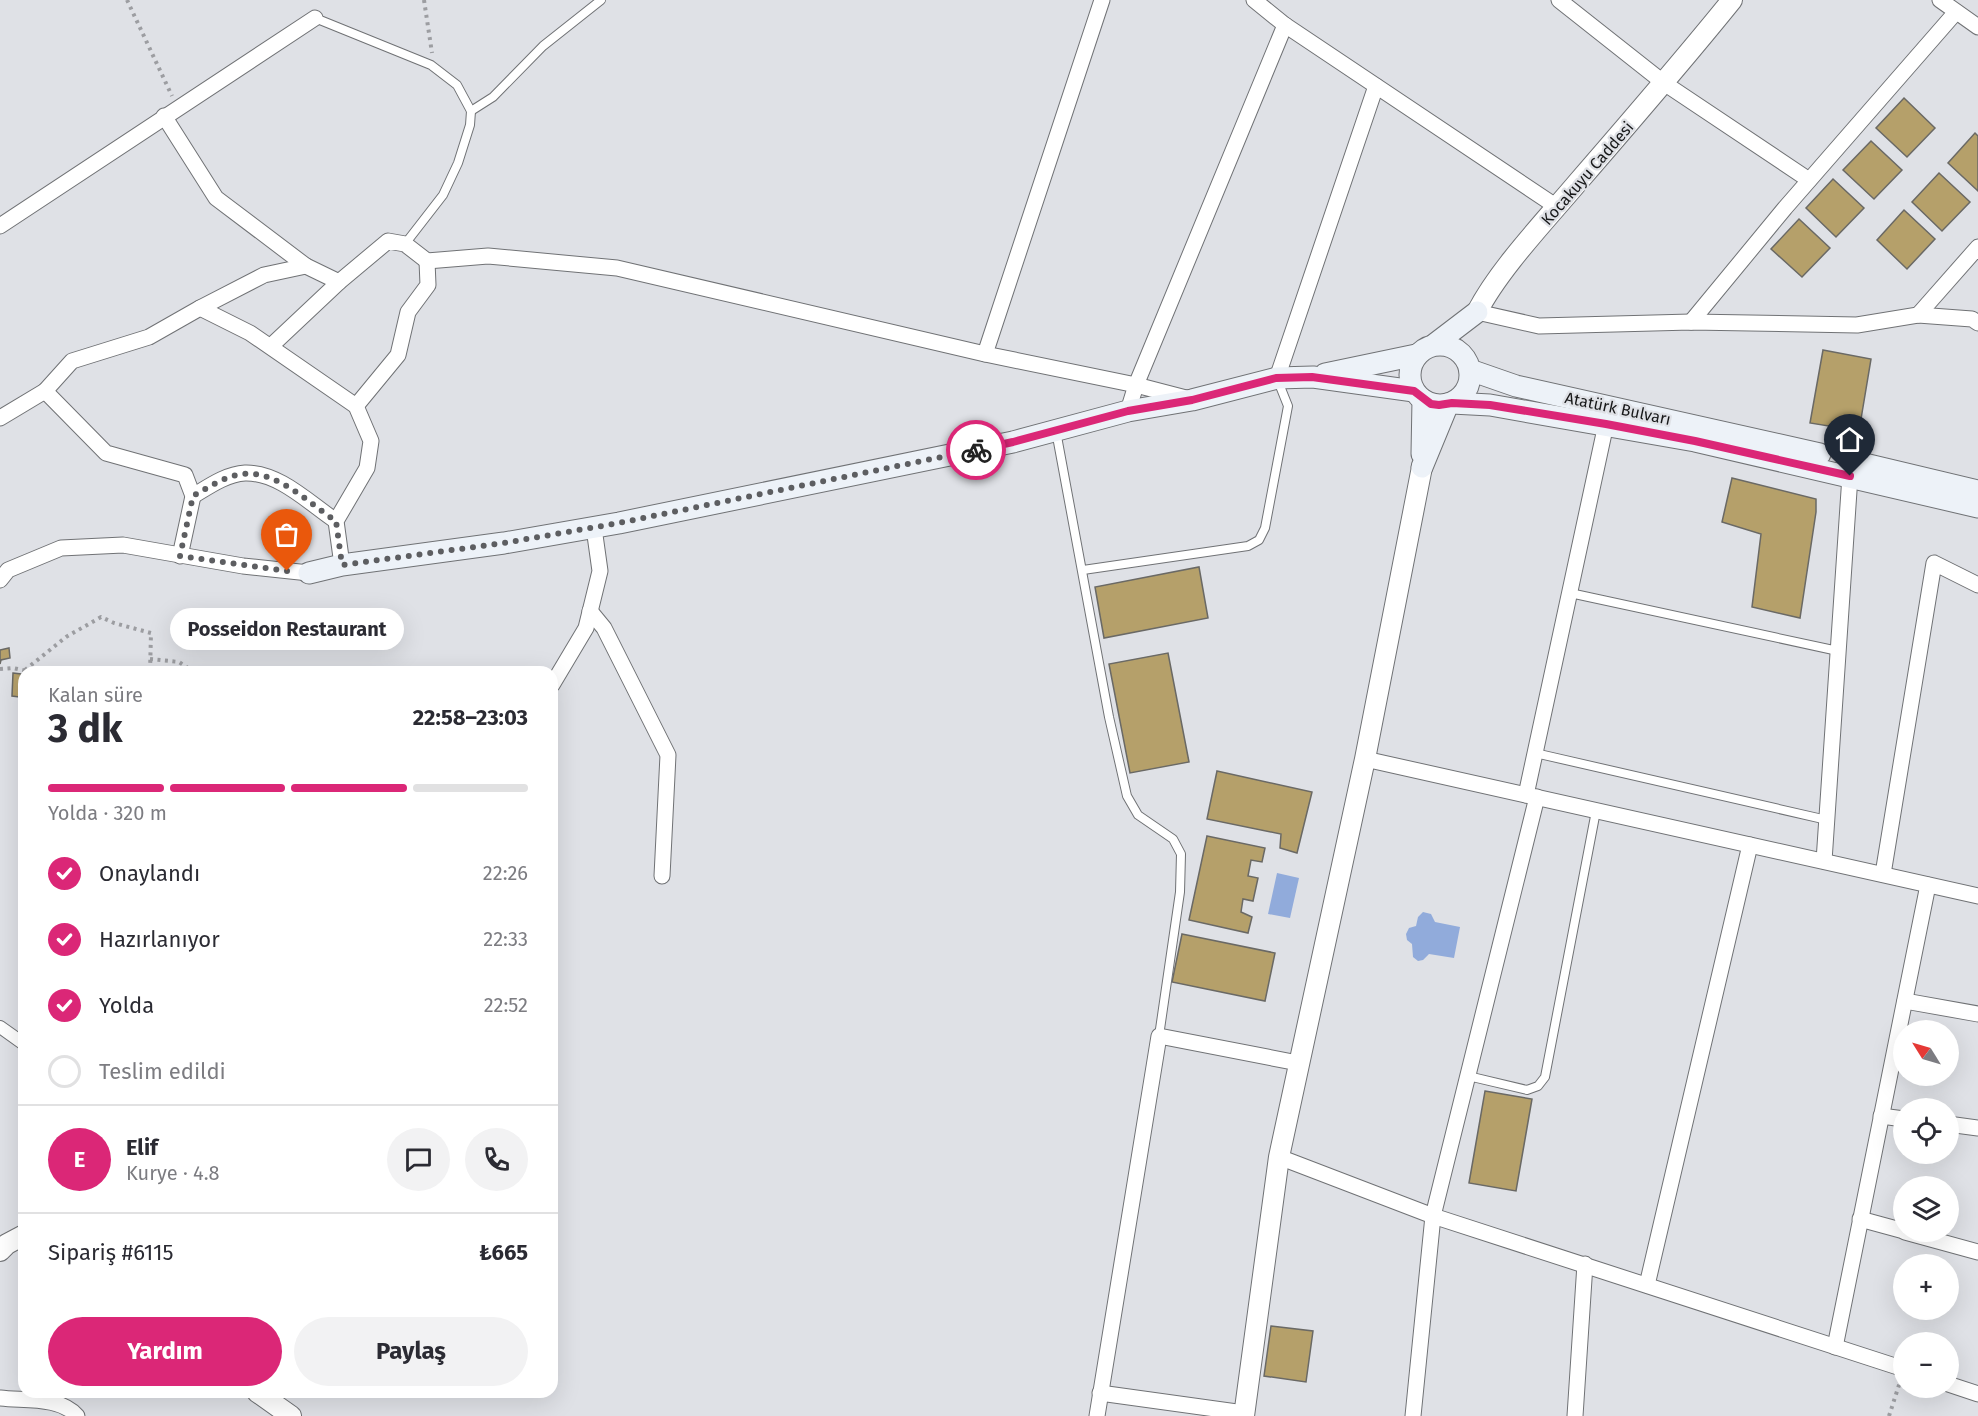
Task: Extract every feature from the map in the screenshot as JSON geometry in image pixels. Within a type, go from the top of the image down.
[{"type":"main road","points":[[309,573],[342,565],[594,528],[1013,442],[1128,411],[1192,400],[1276,378],[1312,377],[1416,355],[1428,346],[1436,344],[1477,312]]},
{"type":"main road","name":"Kocakuyu Caddesi","points":[[1467,364],[1477,312]]},
{"type":"main road","points":[[1422,467],[1450,403],[1466,389],[1467,364],[1452,347],[1436,344]]},
{"type":"main road","points":[[1416,355],[1409,369],[1410,384],[1418,396],[1422,467]]},
{"type":"main road","name":"Atatürk Bulvarı","points":[[1467,364],[1516,386],[1978,491]]},
{"type":"main road","points":[[1312,377],[1418,396],[1439,405],[1450,403]]},
{"type":"main road","name":"Atatürk Bulvarı","points":[[1450,403],[1490,405],[1695,441],[1978,507]]},
{"type":"street","points":[[985,354],[1102,0]]},
{"type":"street","points":[[1254,0],[1285,25],[1557,207]]},
{"type":"street","points":[[1559,0],[1664,83],[1809,180]]},
{"type":"street","name":"Kocakuyu Caddesi","points":[[1477,312],[1486,294],[1557,207],[1732,0]]},
{"type":"street","points":[[1940,0],[1978,27]]},
{"type":"street","points":[[1691,321],[1809,180],[1956,12]]},
{"type":"street","points":[[0,226],[315,18]]},
{"type":"street","points":[[1128,411],[1136,385],[1285,25]]},
{"type":"street","points":[[1276,378],[1376,86]]},
{"type":"street","points":[[164,116],[216,198],[306,266],[339,282]]},
{"type":"street","points":[[271,346],[339,282],[388,241],[405,244],[427,261],[488,256],[618,268],[985,354],[1136,385],[1192,400]]},
{"type":"street","points":[[1918,315],[1978,247]]},
{"type":"street","points":[[356,406],[398,355],[408,312],[428,285],[427,261]]},
{"type":"street","points":[[0,418],[45,391],[72,361],[149,337],[264,275],[306,266]]},
{"type":"street","points":[[200,308],[271,346],[356,406],[371,441],[367,468],[336,521],[342,565]]},
{"type":"street","points":[[1477,312],[1539,326],[1691,321],[1857,325],[1918,315],[1972,319],[1978,323]]},
{"type":"street","points":[[45,391],[106,453],[185,475],[193,496],[180,556]]},
{"type":"street","points":[[1414,1416],[1433,1216],[1468,1076],[1532,796],[1535,753],[1606,424]]},
{"type":"street","points":[[1100,1393],[1244,1415],[1279,1157],[1365,759],[1422,467]]},
{"type":"street","points":[[193,496],[222,479],[245,473],[274,479],[336,521]]},
{"type":"street","points":[[1824,861],[1850,476]]},
{"type":"street","points":[[558,675],[586,628],[600,571],[594,528]]},
{"type":"street","points":[[0,580],[8,570],[62,548],[123,545],[243,566],[309,573]]},
{"type":"street","points":[[1883,874],[1934,563],[1978,585]]},
{"type":"street","points":[[590,611],[604,628],[668,754],[662,876]]},
{"type":"street","points":[[1365,759],[1978,896]]},
{"type":"street","points":[[1647,1285],[1750,845]]},
{"type":"street","points":[[1834,1347],[1928,885]]},
{"type":"street","points":[[1905,1001],[1978,1014]]},
{"type":"street","points":[[0,1027],[18,1040]]},
{"type":"street","points":[[1097,1416],[1159,1036],[1298,1063]]},
{"type":"street","points":[[1881,1116],[1893,1118]]},
{"type":"street","points":[[1959,1125],[1978,1128]]},
{"type":"street","points":[[1279,1157],[1433,1216],[1893,1366]]},
{"type":"street","points":[[1860,1219],[1893,1228]]},
{"type":"street","points":[[0,1251],[18,1238]]},
{"type":"street","points":[[1943,1242],[1978,1252]]},
{"type":"street","points":[[1575,1416],[1585,1264]]},
{"type":"street","points":[[1959,1388],[1978,1394]]},
{"type":"street","points":[[0,1398],[47,1401],[73,1411],[77,1416]]},
{"type":"street","points":[[266,1398],[291,1416]]},
{"type":"lane","points":[[471,111],[494,97],[543,46],[601,0]]},
{"type":"lane","points":[[315,18],[431,65],[457,85],[471,111],[470,125],[464,144],[443,195],[405,244]]},
{"type":"lane","points":[[1083,570],[1248,546],[1258,540],[1265,528],[1288,406],[1276,378]]},
{"type":"lane","points":[[1056,430],[1109,717],[1127,796],[1138,815],[1173,839],[1181,854],[1180,892],[1159,1036]]},
{"type":"lane","points":[[1570,593],[1838,651]]},
{"type":"lane","points":[[1535,753],[1827,820]]},
{"type":"lane","points":[[1468,1076],[1527,1090],[1538,1086],[1545,1077],[1596,811]]},
{"type":"path","points":[[128,0],[177,107]]},
{"type":"path","points":[[424,0],[433,57],[431,65]]},
{"type":"path","points":[[30,666],[66,637],[101,617],[151,633],[150,666]]},
{"type":"path","points":[[150,659],[179,662],[185,666]]},
{"type":"path","points":[[0,669],[18,670]]},
{"type":"path","points":[[1889,1416],[1895,1398]]},
{"type":"water","points":[[1277,873],[1299,878],[1290,918],[1268,914]]},
{"type":"water","points":[[1423,912],[1431,914],[1435,922],[1460,927],[1454,958],[1429,954],[1423,960],[1418,961],[1413,957],[1412,944],[1407,940],[1406,934],[1409,928],[1416,926],[1418,917]]},
{"type":"building","points":[[1904,98],[1935,128],[1907,157],[1876,128]]},
{"type":"building","points":[[1975,133],[1978,136],[1978,191],[1948,163]]},
{"type":"building","points":[[1871,141],[1902,170],[1874,199],[1843,170]]},
{"type":"building","points":[[1939,173],[1970,202],[1942,231],[1912,202]]},
{"type":"building","points":[[1833,179],[1864,208],[1836,237],[1806,208]]},
{"type":"building","points":[[1904,210],[1935,239],[1907,269],[1877,240]]},
{"type":"building","points":[[1799,219],[1830,248],[1802,277],[1771,249]]},
{"type":"building","points":[[1823,350],[1871,359],[1859,431],[1810,423]]},
{"type":"building","points":[[1732,478],[1816,499],[1800,618],[1752,607],[1761,534],[1722,522]]},
{"type":"building","points":[[1199,567],[1208,618],[1104,638],[1095,587]]},
{"type":"building","points":[[9,648],[10,658],[1,660],[0,664],[0,650]]},
{"type":"building","points":[[1168,653],[1189,762],[1130,773],[1109,664]]},
{"type":"building","points":[[13,673],[18,674],[18,697],[12,696]]},
{"type":"building","points":[[1217,771],[1312,792],[1297,853],[1280,848],[1281,834],[1207,819]]},
{"type":"building","points":[[1207,836],[1265,848],[1262,862],[1251,860],[1248,876],[1258,878],[1253,901],[1243,899],[1241,912],[1252,917],[1248,933],[1189,920]]},
{"type":"building","points":[[1182,934],[1275,953],[1265,1001],[1172,982]]},
{"type":"building","points":[[1485,1091],[1532,1099],[1516,1191],[1469,1183]]},
{"type":"building","points":[[1271,1326],[1313,1331],[1306,1382],[1264,1376]]},
{"type":"way so far","points":[[287,571],[180,556],[193,496],[222,479],[245,473],[274,479],[336,521],[342,565],[504,543],[619,523],[976,450]]},
{"type":"place","name":"Posseidon Restaurant","points":[[287,571]]},
{"type":"route","points":[[976,450],[1128,411],[1192,400],[1276,378],[1312,377],[1414,391],[1431,404],[1490,405],[1629,428],[1850,476]]}]
